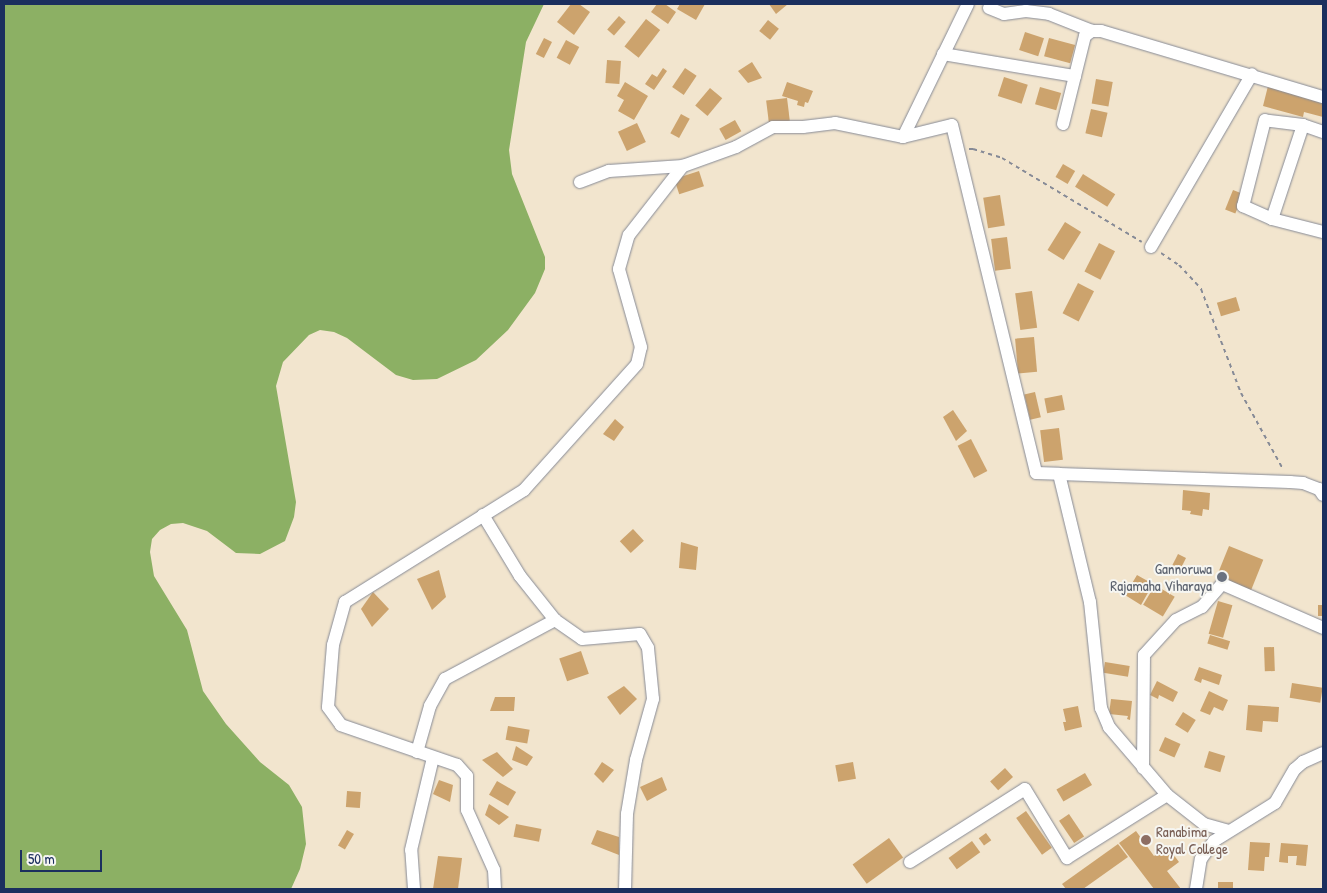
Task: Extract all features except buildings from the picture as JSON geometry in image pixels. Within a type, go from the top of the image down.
[{"type":"street","points":[[903,136],[968,4]]},
{"type":"street","points":[[989,8],[1004,14],[1026,11],[1049,14],[1092,32]]},
{"type":"street","points":[[1063,124],[1084,36],[1092,32],[1102,31],[1252,74],[1323,97]]},
{"type":"street","points":[[944,54],[1074,76]]},
{"type":"street","points":[[1151,247],[1252,74]]},
{"type":"street","points":[[1323,132],[1303,125],[1265,120],[1242,206],[1272,219],[1323,232]]},
{"type":"street","points":[[580,182],[609,172],[683,166],[736,147],[773,127],[802,127],[835,123],[903,136],[952,125],[1036,473],[1290,482],[1303,483],[1319,489],[1323,495]]},
{"type":"street","points":[[1272,219],[1303,125]]},
{"type":"street","points":[[495,889],[494,870],[467,810],[467,776],[457,765],[341,725],[328,707],[333,645],[345,602],[524,490],[637,364],[641,347],[619,269],[629,235],[683,166]]},
{"type":"street","points":[[1059,474],[1090,602],[1101,708],[1109,727],[1167,795],[1204,824],[1228,831]]},
{"type":"street","points":[[483,515],[520,576],[555,620],[582,639],[640,634],[648,648],[653,699],[636,760],[627,814],[625,889]]},
{"type":"street","points":[[1143,768],[1144,655],[1176,620],[1202,607],[1222,584],[1323,628]]},
{"type":"street","points":[[417,752],[430,706],[445,679],[555,620]]},
{"type":"street","points":[[1196,889],[1200,859],[1214,841],[1228,831],[1248,822],[1275,802],[1295,768],[1303,762],[1323,753]]},
{"type":"street","points":[[414,889],[411,850],[433,758]]},
{"type":"street","points":[[910,862],[1025,789],[1067,858],[1167,795]]},
{"type":"path","points":[[959,151],[973,149],[1002,158],[1179,265],[1201,289],[1241,393],[1290,482]]},
{"type":"green space","points":[[4,4],[544,4],[526,42],[509,150],[512,174],[545,257],[545,269],[535,293],[508,330],[476,360],[437,379],[413,380],[396,375],[347,338],[334,332],[320,330],[309,335],[283,362],[276,386],[296,502],[294,517],[285,541],[260,554],[236,553],[207,531],[183,523],[171,524],[160,530],[152,539],[150,552],[154,576],[187,630],[203,691],[226,724],[260,762],[289,785],[302,807],[306,844],[300,869],[291,889],[4,889]]},
{"type":"place","name":"Gannoruwa Rajamaha Viharaya","points":[[1222,577]]},
{"type":"place","name":"Ranabima Royal College","points":[[1146,840]]}]
